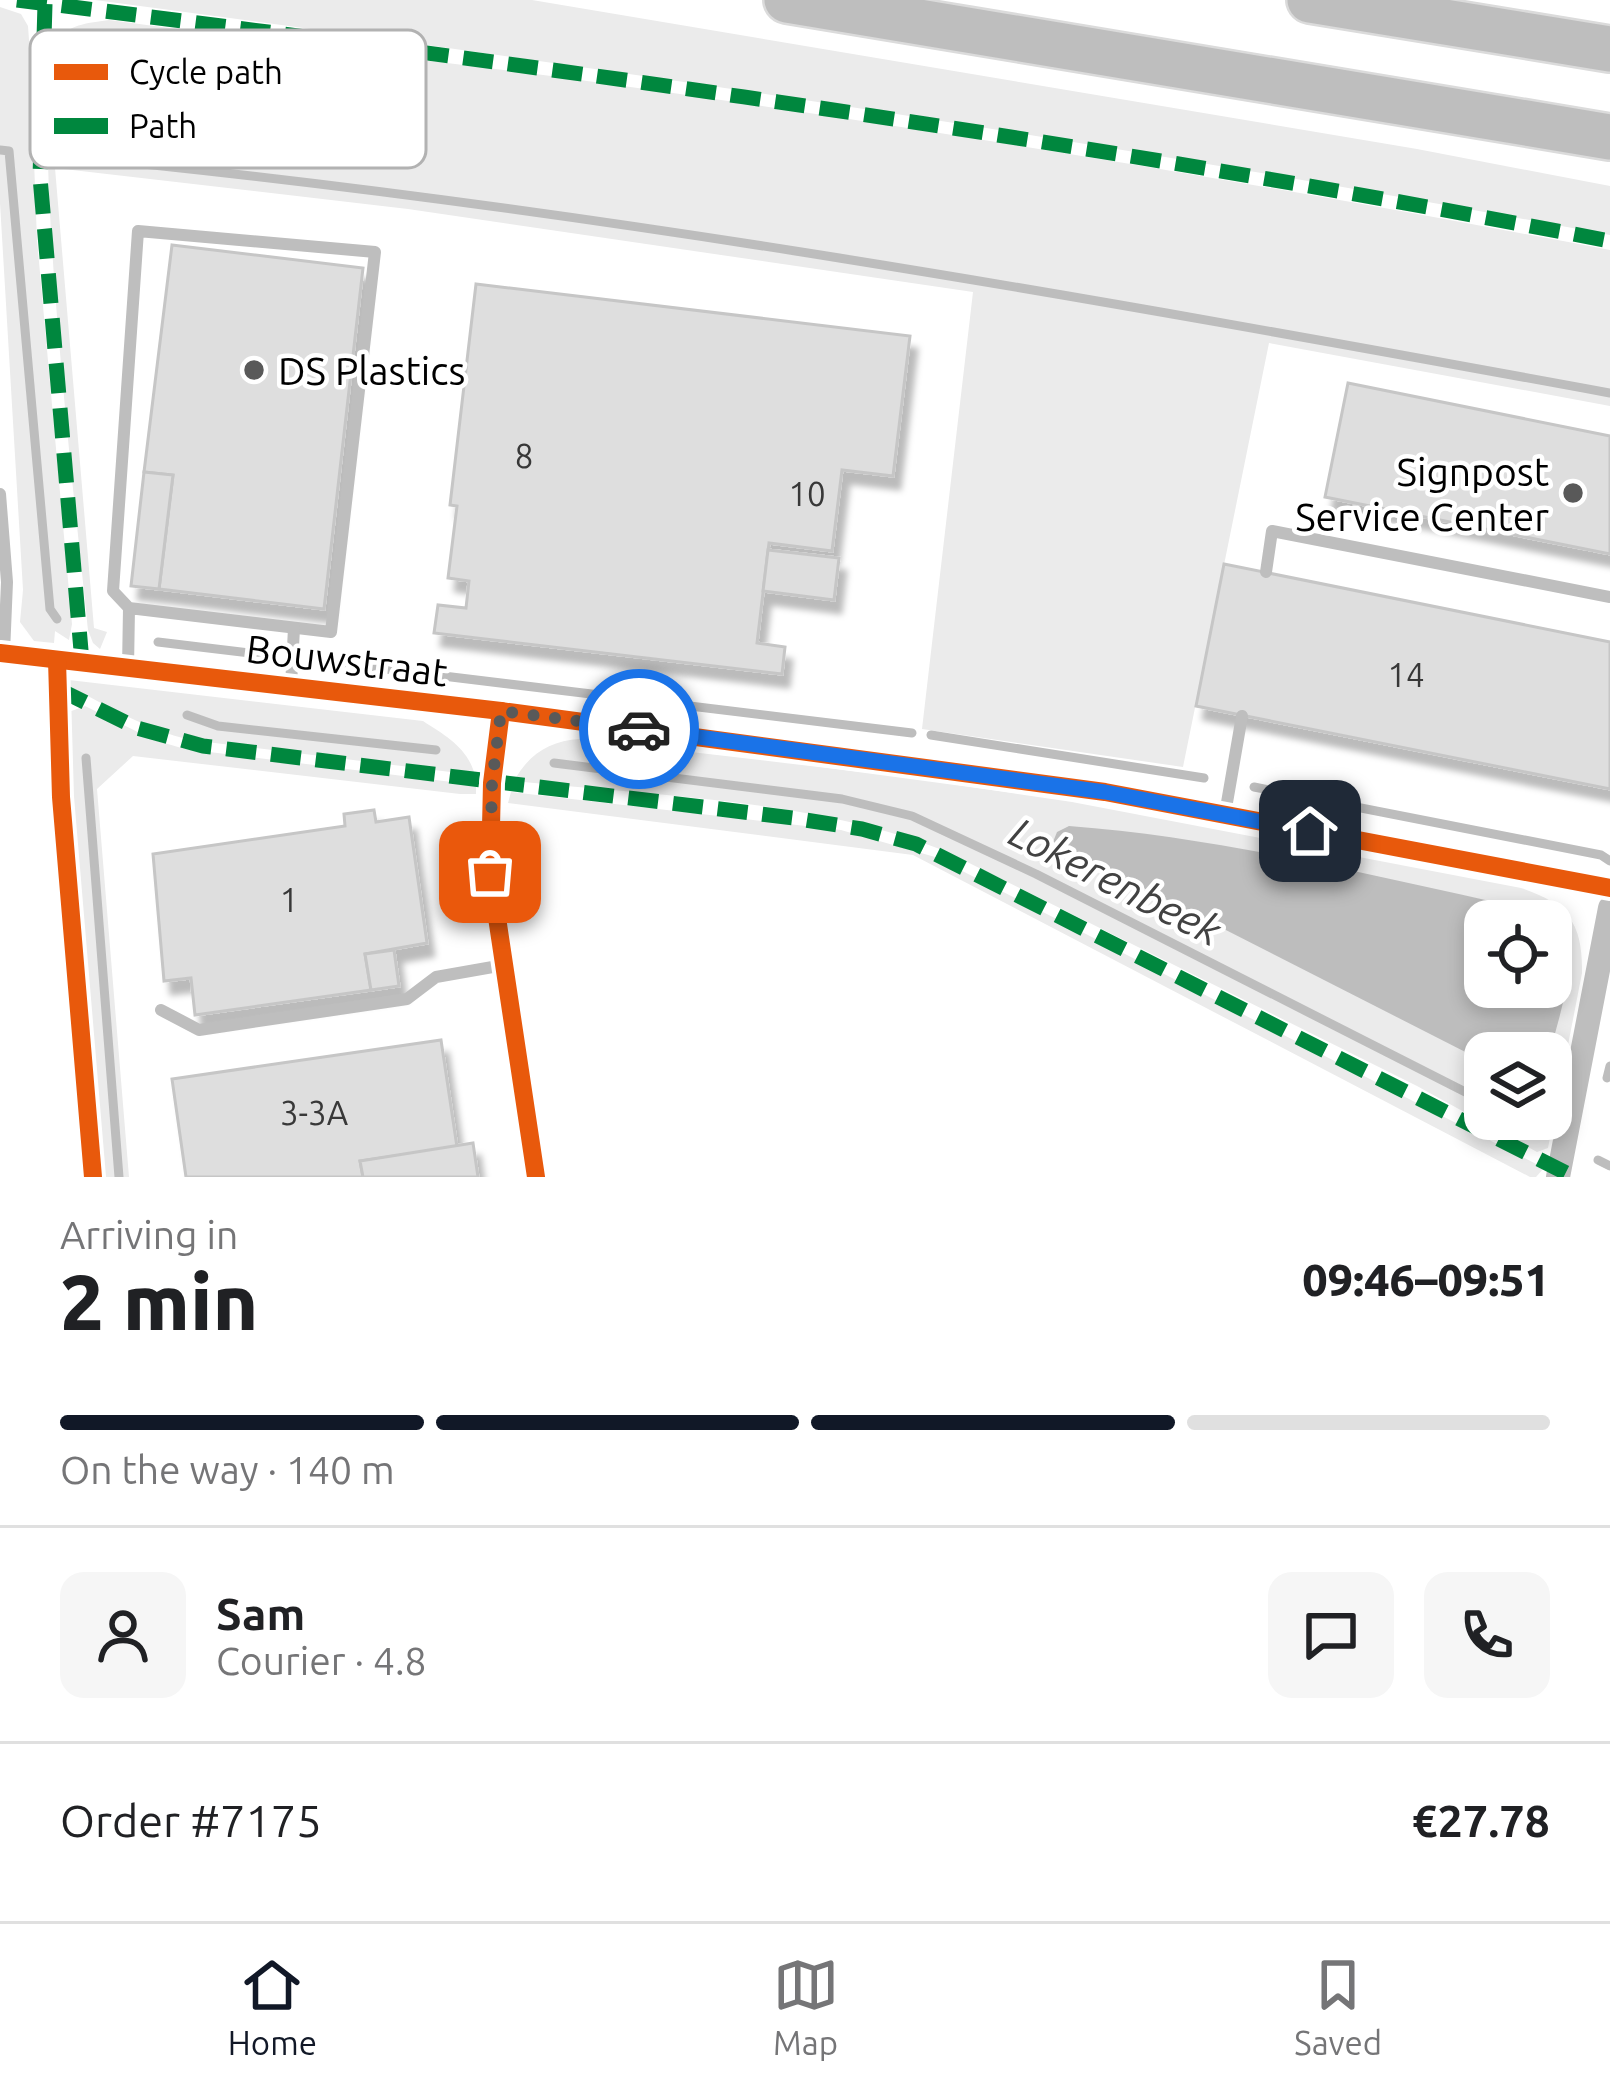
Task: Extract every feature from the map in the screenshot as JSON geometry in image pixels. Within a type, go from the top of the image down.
[{"type":"highway","points":[[787,0],[1610,137]]},
{"type":"highway","points":[[1310,0],[1610,49]]},
{"type":"street","name":"Bouwstraat","points":[[2,653],[501,711],[1105,792],[1610,888]]},
{"type":"street","points":[[501,711],[492,783],[490,872],[536,1177]]},
{"type":"street","points":[[1558,1177],[1610,908]]},
{"type":"lane","points":[[138,231],[376,252],[331,632],[129,608],[113,592],[138,231]]},
{"type":"lane","points":[[0,494],[7,582],[2,653]]},
{"type":"lane","points":[[1266,572],[1272,531],[1610,598]]},
{"type":"lane","points":[[128,668],[129,608]]},
{"type":"lane","points":[[291,687],[294,628]]},
{"type":"lane","points":[[1225,815],[1242,716]]},
{"type":"lane","points":[[161,1010],[199,1030],[407,999],[436,977],[504,965]]},
{"type":"shaded area","points":[[95,0],[532,0],[1417,149],[1610,186],[1610,235],[854,107],[426,45],[426,30],[314,30]]},
{"type":"shaded area","points":[[0,7],[21,14],[28,26],[30,168],[34,168],[72,624],[69,640],[55,631],[54,643],[34,641],[20,622],[23,590],[0,203]]},
{"type":"shaded area","points":[[109,20],[188,30],[70,30]]},
{"type":"shaded area","points":[[426,60],[949,134],[1610,250],[1610,406],[1269,343],[1183,767],[922,729],[973,292],[408,209],[55,168],[426,168]]},
{"type":"shaded area","points":[[49,168],[55,168],[94,628],[107,632],[100,649],[88,630]]},
{"type":"shaded area","points":[[69,680],[423,721],[461,750],[475,775],[190,740],[128,717],[69,686]]},
{"type":"shaded area","points":[[85,706],[154,740],[185,749],[476,785],[476,794],[460,794],[133,756],[97,789],[129,1177],[100,1177],[64,727],[66,713]]},
{"type":"shaded area","points":[[580,739],[904,777],[1072,802],[1521,888],[1548,900],[1464,900],[1464,1008],[1572,1008],[1572,921],[1580,941],[1582,973],[1571,1032],[1464,1032],[1464,1112],[945,851],[842,820],[788,810],[514,781],[526,763],[549,746]]},
{"type":"shaded area","points":[[511,792],[841,830],[935,857],[1464,1127],[1464,1140],[1489,1140],[1544,1168],[1530,1177],[913,855],[508,803]]},
{"type":"shaded area","points":[[1069,826],[1128,832],[1304,861],[1485,900],[1464,900],[1464,1008],[1562,1008],[1555,1032],[1464,1032],[1464,1051],[1053,842],[1057,832]]},
{"type":"shaded area","points":[[1515,1140],[1550,1140],[1548,1148],[1537,1152]]},
{"type":"building","name":"DS Plastics","points":[[172,245],[363,268],[324,609],[159,589],[173,475],[144,472]]},
{"type":"building","points":[[476,284],[910,336],[893,476],[842,470],[832,551],[769,543],[757,643],[785,647],[782,674],[434,633],[438,605],[466,608],[469,581],[448,578],[457,506],[450,505]]},
{"type":"building","points":[[1348,383],[1610,436],[1610,554],[1325,497]]},
{"type":"building","points":[[144,472],[173,475],[159,589],[131,586]]},
{"type":"building","points":[[768,550],[839,558],[834,600],[763,591]]},
{"type":"building","points":[[1224,564],[1610,642],[1610,789],[1196,706]]},
{"type":"building","points":[[374,810],[376,822],[409,817],[427,943],[365,954],[371,990],[195,1015],[191,978],[164,981],[153,854],[345,826],[344,814]]},
{"type":"building","points":[[394,950],[399,986],[371,990],[365,954]]},
{"type":"building","points":[[441,1040],[457,1147],[360,1161],[363,1177],[186,1177],[172,1079]]},
{"type":"building","points":[[473,1143],[478,1177],[363,1177],[360,1161]]},
{"type":"waterway","name":"Lokerenbeek","points":[[0,150],[9,151],[50,609],[57,619]]},
{"type":"waterway","points":[[175,168],[452,201],[839,258],[1610,393]]},
{"type":"waterway","points":[[158,642],[266,655]]},
{"type":"waterway","points":[[320,661],[912,733]]},
{"type":"waterway","name":"Lokerenbeek","points":[[187,715],[218,726],[436,750]]},
{"type":"waterway","points":[[931,735],[1204,778]]},
{"type":"waterway","points":[[86,758],[119,1177]]},
{"type":"waterway","name":"Lokerenbeek","points":[[554,763],[842,799],[912,816],[1464,1091]]},
{"type":"waterway","points":[[1254,787],[1601,855],[1610,861]]},
{"type":"waterway","points":[[1607,1078],[1610,1066]]},
{"type":"waterway","name":"Lokerenbeek","points":[[1598,1160],[1610,1166]]},
{"type":"marked path","points":[[17,0],[248,30]]},
{"type":"marked path","points":[[44,30],[45,4]]},
{"type":"marked path","points":[[426,53],[1014,138],[1610,241]]},
{"type":"marked path","points":[[40,168],[82,662]]},
{"type":"marked path","points":[[58,689],[137,728],[203,746],[793,818],[916,844],[1574,1177]]},
{"type":"cycle path","points":[[0,653],[501,711],[1105,792],[1610,888]]},
{"type":"cycle path","points":[[57,660],[61,797],[93,1177]]},
{"type":"cycle path","points":[[501,711],[492,783],[490,871],[536,1177]]},
{"type":"way so far","points":[[490,872],[492,783],[501,711],[639,729]]},
{"type":"place","name":"DS Plastics","points":[[254,370]]},
{"type":"place","name":"Signpost Service Center","points":[[1573,493]]},
{"type":"route","points":[[639,729],[1105,792],[1310,831]]}]
